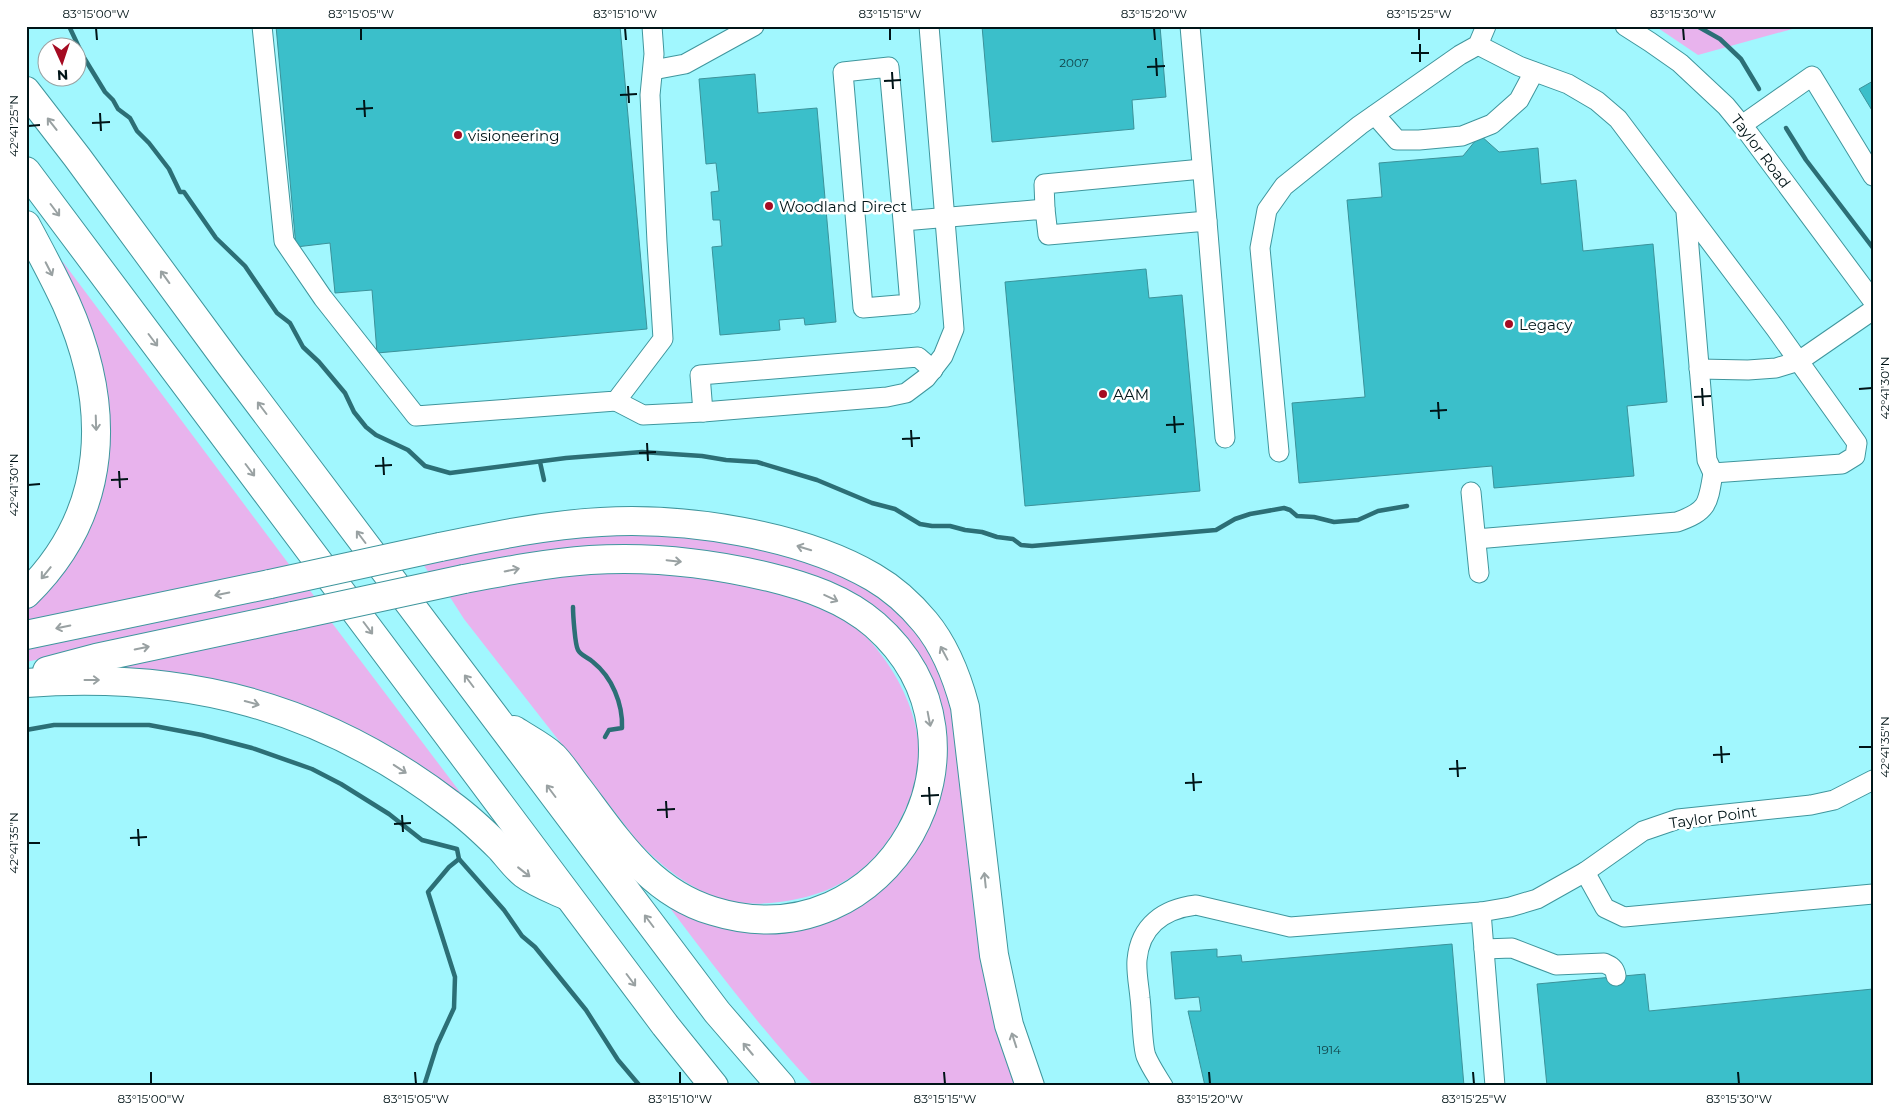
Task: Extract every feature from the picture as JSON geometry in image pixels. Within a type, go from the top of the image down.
[{"type":"highway","points":[[26,91],[77,156],[227,361],[717,1012],[781,1086]]},
{"type":"highway","points":[[26,171],[665,1025],[714,1086]]},
{"type":"highway","points":[[26,225],[66,305],[83,352],[94,396],[97,440],[91,481],[77,523],[55,561],[26,594]]},
{"type":"highway","points":[[26,635],[531,529],[602,522],[638,521],[706,527],[770,538],[832,557],[875,578],[911,607],[926,623],[949,662],[959,685],[965,707],[994,955],[1009,1025],[1030,1086]]},
{"type":"highway","points":[[26,676],[96,658],[522,568],[591,560],[657,559],[721,567],[816,591],[857,612],[874,624],[908,664],[924,697],[932,739],[932,759],[926,799],[909,837],[898,854],[871,881],[845,899],[824,908],[777,919],[755,919],[706,909],[682,898],[657,882],[634,860],[552,755],[498,720]]},
{"type":"highway","points":[[26,683],[100,680],[162,684],[231,697],[305,720],[337,734],[397,767],[451,804],[524,874],[570,898]]},
{"type":"street","points":[[262,26],[284,242],[323,298],[416,416],[616,401],[643,416],[906,394],[926,378],[943,356],[954,329],[929,26]]},
{"type":"street","points":[[616,401],[664,338],[651,105],[654,54],[652,26]]},
{"type":"street","points":[[653,70],[685,64],[754,26]]},
{"type":"street","points":[[1190,26],[1225,438]]},
{"type":"street","points":[[1278,452],[1260,248],[1267,210],[1284,186],[1375,115],[1460,55],[1478,45],[1486,26]]},
{"type":"street","name":"Taylor Road","points":[[1625,26],[1680,63],[1713,92],[1742,125],[1873,301]]},
{"type":"street","points":[[1478,45],[1519,66],[1568,84],[1597,101],[1618,119],[1799,361],[1857,443],[1855,456],[1842,464],[1714,473]]},
{"type":"street","points":[[890,67],[903,221],[910,304],[863,308],[843,72],[890,67]]},
{"type":"street","points":[[1375,115],[1397,140],[1462,136],[1492,124],[1519,100],[1534,72]]},
{"type":"street","points":[[1742,125],[1812,76],[1873,176]]},
{"type":"street","points":[[1202,169],[1044,184],[1045,209],[1048,235],[1207,221]]},
{"type":"street","points":[[903,221],[1045,209]]},
{"type":"street","points":[[1476,539],[1677,522],[1694,516],[1704,508],[1710,495],[1714,473],[1707,460],[1686,212]]},
{"type":"street","points":[[1699,369],[1748,370],[1776,368],[1799,361],[1873,310]]},
{"type":"street","points":[[703,412],[700,375],[918,358],[932,370]]},
{"type":"street","points":[[1470,492],[1479,573]]},
{"type":"street","name":"Taylor Point","points":[[1163,1086],[1145,1054],[1137,961],[1140,945],[1146,932],[1156,920],[1166,913],[1182,907],[1196,906],[1290,927],[1481,912],[1510,907],[1537,899],[1585,872],[1644,831],[1678,819],[1834,800],[1873,780]]},
{"type":"street","points":[[1585,872],[1605,908],[1624,917],[1873,894]]},
{"type":"street","points":[[1481,912],[1495,1086]]},
{"type":"street","points":[[1484,949],[1512,948],[1556,965],[1604,963],[1616,971],[1616,976]]},
{"type":"shaded area","points":[[1655,26],[1803,26],[1698,55]]},
{"type":"shaded area","points":[[63,262],[291,567],[26,624],[26,607],[98,492],[59,264]]},
{"type":"shaded area","points":[[656,531],[765,546],[861,580],[914,622],[953,697],[1021,1086],[814,1086],[758,1021],[670,908],[675,905],[775,929],[924,831],[922,665],[899,632],[883,617],[765,565],[431,576],[421,561],[545,538]]},
{"type":"shaded area","points":[[608,571],[679,573],[707,577],[735,582],[825,607],[855,626],[880,653],[893,672],[909,705],[918,740],[919,765],[911,796],[894,830],[885,845],[861,870],[832,888],[815,894],[788,901],[762,904],[735,902],[713,896],[678,877],[638,842],[464,619],[448,594],[503,583]]},
{"type":"shaded area","points":[[306,585],[317,600],[26,662],[26,644]]},
{"type":"shaded area","points":[[329,619],[463,796],[458,798],[442,784],[127,671],[125,663]]},
{"type":"building","name":"visioneering","points":[[276,26],[620,26],[647,329],[377,353],[372,290],[335,293],[330,243],[296,247]]},
{"type":"building","points":[[982,26],[1160,26],[1166,97],[1132,100],[1134,129],[992,142]]},
{"type":"building","name":"Woodland Direct","points":[[755,74],[758,113],[817,108],[836,322],[805,325],[804,318],[779,320],[780,330],[720,335],[712,247],[722,246],[720,220],[713,220],[711,192],[719,191],[716,163],[706,164],[699,79]]},
{"type":"building","points":[[1873,81],[1873,112],[1859,89]]},
{"type":"building","name":"Legacy","points":[[1480,135],[1499,152],[1538,148],[1541,184],[1576,180],[1583,251],[1653,244],[1667,402],[1627,406],[1634,476],[1494,488],[1492,466],[1299,483],[1292,403],[1365,397],[1347,200],[1382,197],[1379,163],[1463,156]]},
{"type":"building","name":"AAM","points":[[1146,269],[1149,298],[1182,295],[1200,491],[1025,506],[1005,282]]},
{"type":"building","points":[[1452,944],[1464,1086],[1205,1086],[1188,1011],[1201,1011],[1199,997],[1175,999],[1171,952],[1217,949],[1217,957],[1241,955],[1242,962]]},
{"type":"building","points":[[1645,974],[1649,1011],[1873,989],[1873,1086],[1547,1086],[1537,984]]},
{"type":"waterway","points":[[69,26],[83,56],[105,92],[118,109],[130,118],[137,131],[169,169],[180,192],[184,192],[216,238],[245,266],[277,313],[290,323],[303,347],[319,362],[345,393],[354,412],[366,427],[376,435],[408,450],[425,466],[450,473],[566,458],[642,452],[757,462],[817,480],[872,503],[895,509],[920,524],[950,526],[982,532],[997,537],[1013,539],[1021,545],[1032,546],[1216,530],[1235,519],[1250,514],[1284,508],[1297,516],[1314,517],[1334,522],[1358,520],[1378,511],[1407,506]]},
{"type":"waterway","points":[[1697,26],[1720,39],[1741,59],[1759,89]]},
{"type":"waterway","points":[[1786,128],[1806,160],[1873,248]]},
{"type":"waterway","points":[[540,462],[544,480]]},
{"type":"waterway","points":[[573,607],[578,650],[606,675],[615,692],[621,710],[622,728],[609,730],[605,737]]},
{"type":"waterway","points":[[26,730],[54,725],[149,725],[202,735],[252,748],[312,769],[341,784],[389,814],[422,840],[457,849],[459,859],[504,910],[522,936],[535,947],[586,1010],[618,1060],[640,1086]]},
{"type":"waterway","points":[[424,1086],[437,1045],[454,1008],[455,977],[428,892],[449,867],[459,859]]},
{"type":"place","name":"visioneering","points":[[458,135]]},
{"type":"place","name":"Woodland Direct","points":[[769,206]]},
{"type":"place","name":"Legacy","points":[[1509,324]]},
{"type":"place","name":"AAM","points":[[1103,394]]}]
